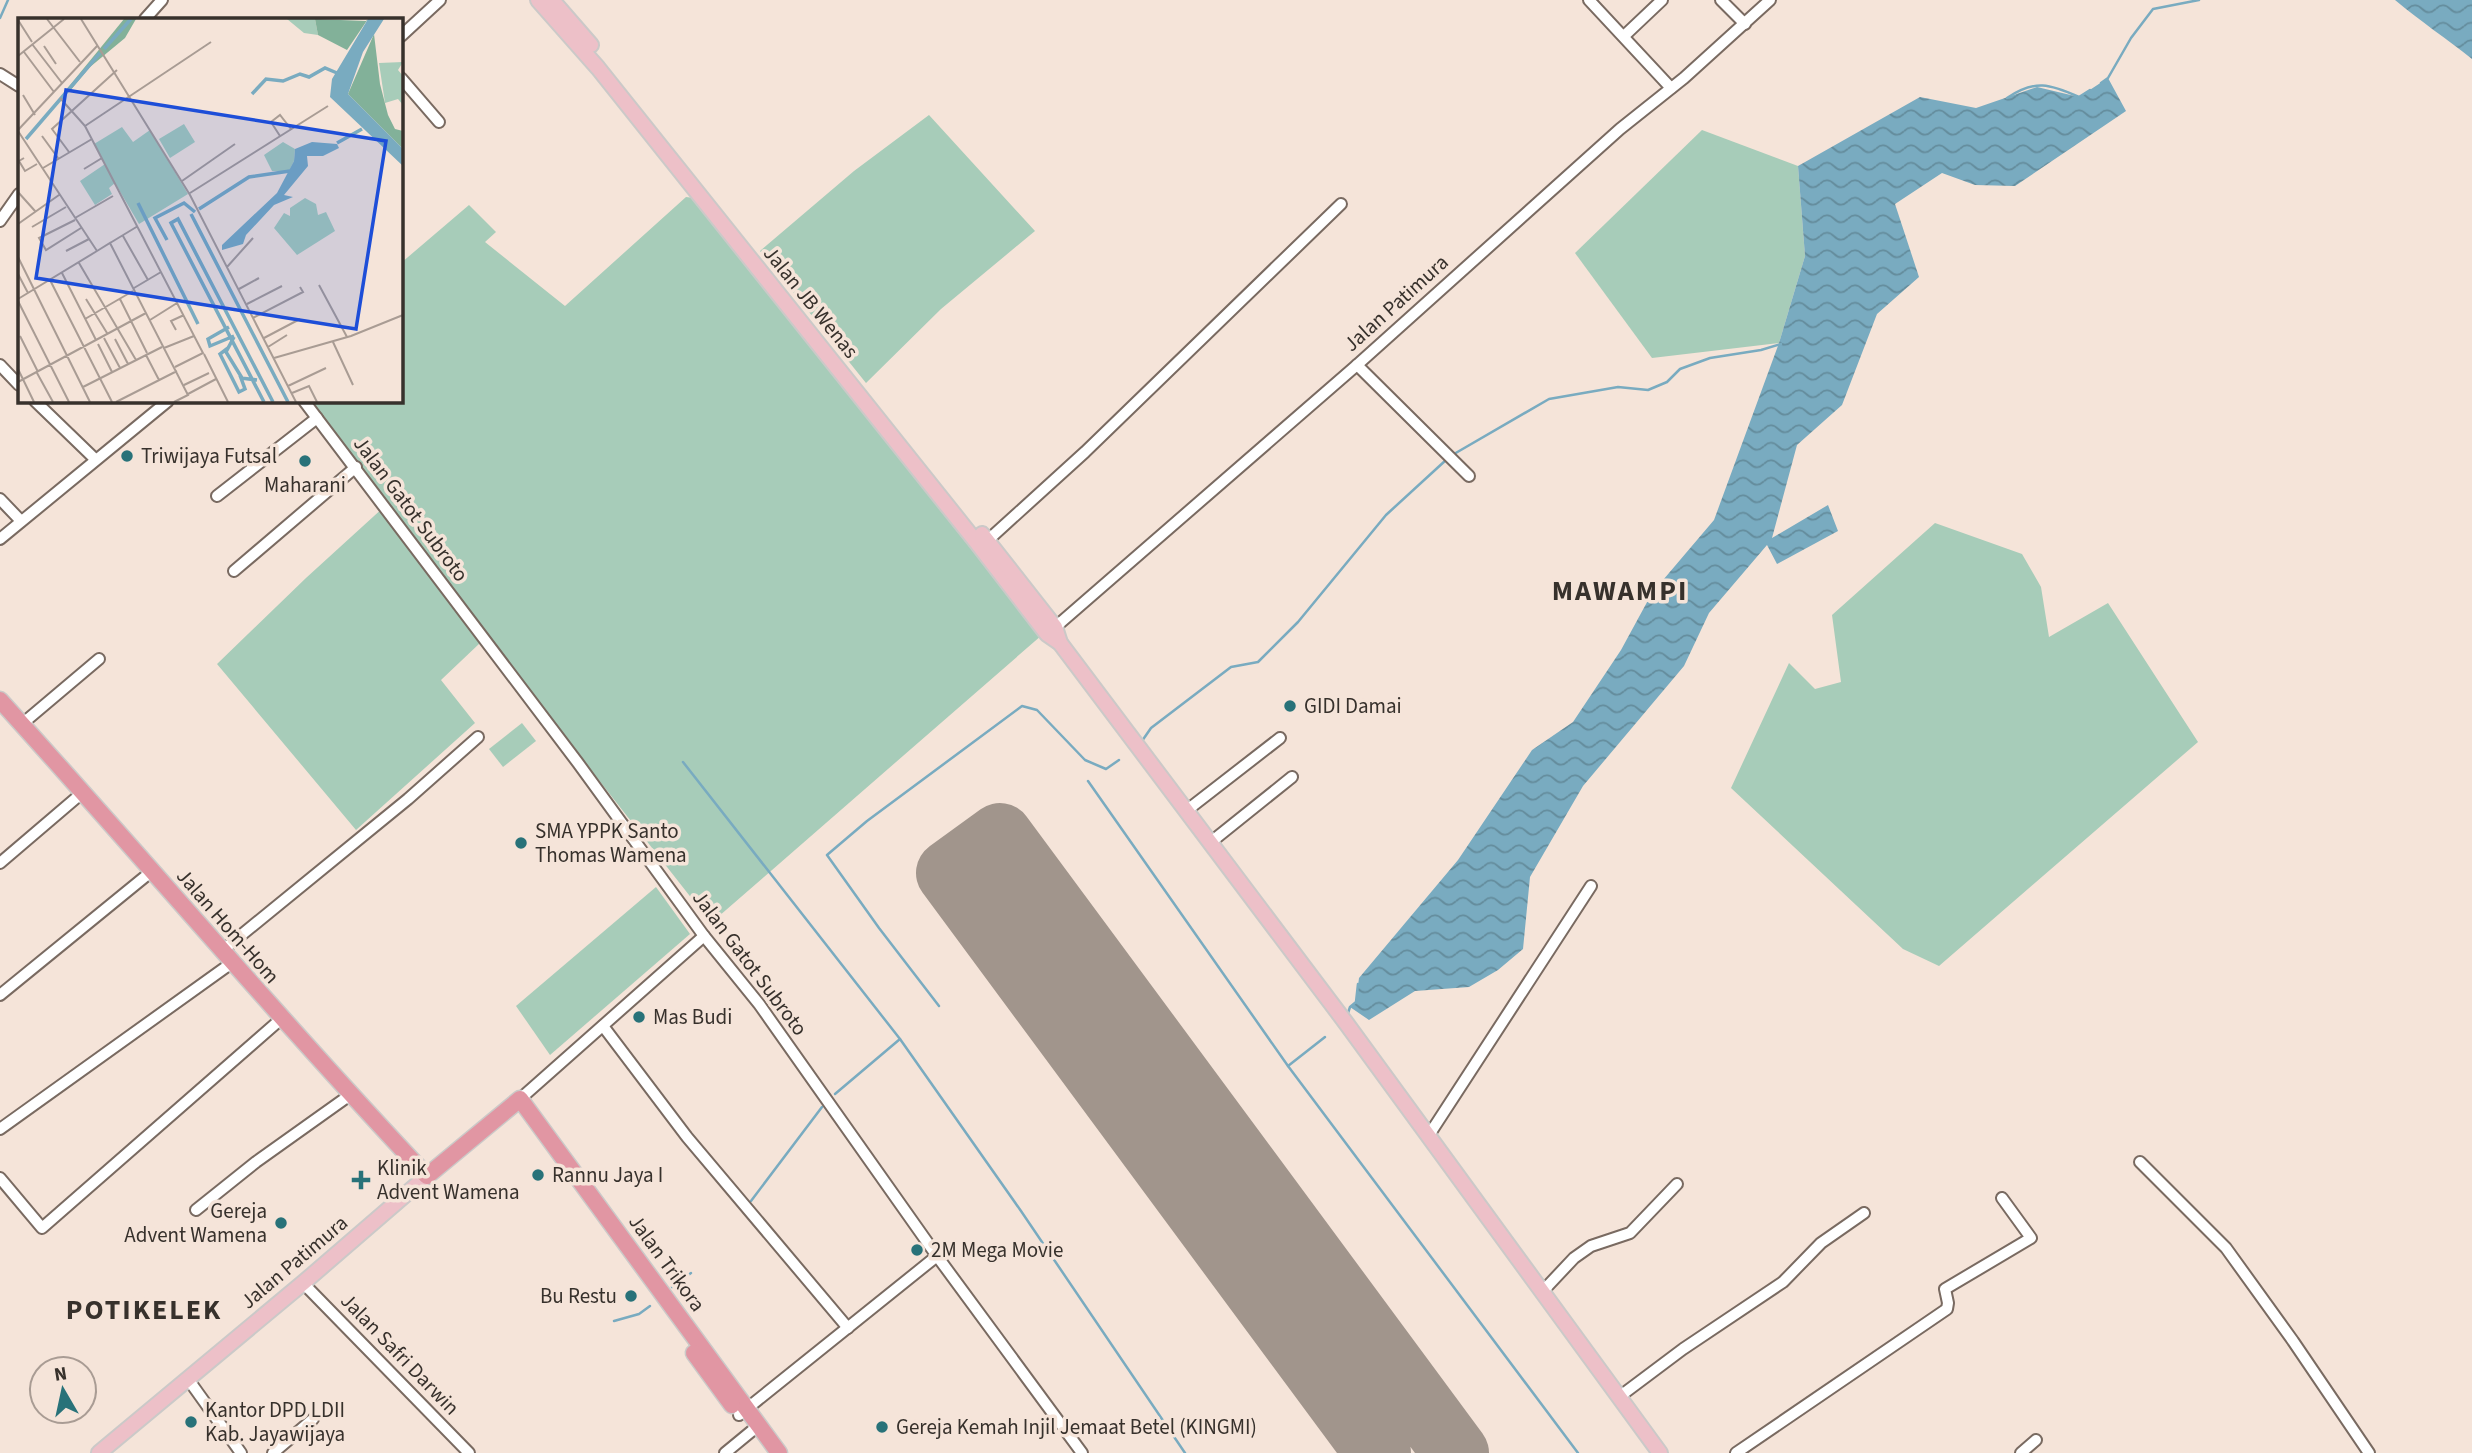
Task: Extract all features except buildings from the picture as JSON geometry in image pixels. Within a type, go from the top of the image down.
[{"type":"highway","name":"Jalan Hom-Hom","points":[[0,700],[281,1019],[427,1176]]},
{"type":"highway","name":"Jalan Patimura","points":[[427,1176],[516,1102]]},
{"type":"highway","name":"Jalan Trikora","points":[[516,1102],[744,1412],[767,1453]]},
{"type":"highway","name":"Jalan Trikora","points":[[755,1428],[779,1453]]},
{"type":"main road","name":"Jalan JB Wenas","points":[[538,0],[660,139]]},
{"type":"main road","name":"Jalan JB Wenas","points":[[552,0],[1051,631]]},
{"type":"main road","name":"Jalan JB Wenas","points":[[853,381],[988,541],[1051,631]]},
{"type":"main road","points":[[1051,631],[1429,1135],[1660,1453]]},
{"type":"main road","name":"Jalan Patimura","points":[[109,1450],[188,1379],[427,1176]]},
{"type":"street","points":[[146,18],[162,0]]},
{"type":"street","points":[[402,35],[440,0]]},
{"type":"street","points":[[1589,0],[1671,88]]},
{"type":"street","points":[[1624,36],[1662,0]]},
{"type":"street","points":[[1721,0],[1745,24]]},
{"type":"street","name":"Jalan Patimura","points":[[1051,631],[1770,0]]},
{"type":"street","points":[[0,74],[18,85]]},
{"type":"street","points":[[402,79],[439,122]]},
{"type":"street","points":[[0,221],[18,195]]},
{"type":"street","points":[[988,541],[1085,452],[1341,204]]},
{"type":"street","points":[[0,365],[18,384]]},
{"type":"street","points":[[1357,365],[1469,476]]},
{"type":"street","points":[[0,539],[167,402]]},
{"type":"street","name":"Jalan Gatot Subroto","points":[[305,402],[356,467],[704,936],[759,1004],[937,1256],[1082,1453]]},
{"type":"street","points":[[43,403],[95,459]]},
{"type":"street","points":[[216,496],[317,418]]},
{"type":"street","points":[[234,571],[356,467]]},
{"type":"street","points":[[0,499],[21,521]]},
{"type":"street","points":[[22,724],[99,659]]},
{"type":"street","points":[[0,1129],[228,956],[478,737]]},
{"type":"street","points":[[1186,811],[1280,738]]},
{"type":"street","points":[[1211,842],[1292,777]]},
{"type":"street","points":[[0,863],[82,793]]},
{"type":"street","points":[[0,995],[152,871]]},
{"type":"street","points":[[1429,1135],[1591,886]]},
{"type":"street","name":"Jalan Patimura","points":[[516,1102],[704,936]]},
{"type":"street","points":[[0,1178],[42,1228],[281,1019]]},
{"type":"street","points":[[603,1026],[687,1137],[848,1328]]},
{"type":"street","points":[[196,1210],[256,1162],[350,1095]]},
{"type":"street","points":[[2140,1162],[2226,1248],[2294,1341],[2369,1453]]},
{"type":"street","points":[[1542,1292],[1574,1258],[1591,1246],[1630,1233],[1677,1184]]},
{"type":"street","points":[[1737,1453],[1947,1309],[1945,1289],[2031,1238],[2002,1198]]},
{"type":"street","points":[[1619,1397],[1683,1349],[1783,1282],[1821,1243],[1864,1213]]},
{"type":"street","points":[[744,1412],[937,1256]]},
{"type":"street","name":"Jalan Safri Darwin","points":[[303,1283],[469,1453]]},
{"type":"street","points":[[188,1379],[241,1453]]},
{"type":"street","points":[[273,1453],[313,1419]]},
{"type":"street","points":[[725,1453],[755,1428]]},
{"type":"street","points":[[2021,1453],[2036,1440]]},
{"type":"green space","points":[[929,115],[1035,231],[941,309],[866,383],[760,251],[854,171]]},
{"type":"green space","points":[[1702,130],[1798,166],[1805,256],[1779,343],[1652,358],[1575,253]]},
{"type":"green space","points":[[686,197],[694,198],[1042,635],[711,923],[400,527],[480,643],[441,680],[475,723],[356,830],[217,664],[385,506],[305,402],[402,402],[402,262],[469,205],[496,232],[485,242],[565,306]]},
{"type":"green space","points":[[1935,523],[2022,554],[2041,587],[2049,637],[2108,603],[2198,742],[1939,966],[1903,949],[1731,788],[1789,663],[1815,689],[1841,682],[1832,615]]},
{"type":"green space","points":[[522,723],[536,741],[503,767],[489,749]]},
{"type":"green space","points":[[656,887],[690,934],[550,1055],[516,1006]]},
{"type":"water","points":[[2395,0],[2472,0],[2472,59],[2414,15]]},
{"type":"water","points":[[2108,78],[2126,111],[2015,186],[1975,185],[1942,173],[1895,204],[1919,277],[1877,314],[1842,405],[1797,445],[1772,538],[1828,505],[1838,531],[1777,564],[1767,545],[1709,613],[1684,666],[1583,786],[1530,877],[1523,949],[1498,970],[1469,987],[1415,991],[1369,1020],[1350,1007],[1356,1001],[1359,978],[1458,860],[1532,750],[1573,722],[1621,650],[1652,593],[1714,520],[1779,343],[1805,256],[1798,166],[1920,97],[1976,108],[2037,87],[2079,97]]},
{"type":"waterway","points":[[0,18],[8,0]]},
{"type":"waterway","points":[[2101,83],[2108,78],[2131,38],[2153,9],[2199,0]]},
{"type":"waterway","points":[[2007,98],[2034,86],[2051,87],[2079,97],[2090,90]]},
{"type":"waterway","points":[[1454,454],[1549,399],[1618,387],[1648,390],[1667,382],[1680,369],[1710,358],[1781,344]]},
{"type":"waterway","points":[[1142,741],[1151,728],[1231,667],[1258,662],[1298,622],[1386,515],[1446,460]]},
{"type":"waterway","points":[[939,1006],[827,855],[867,821],[1022,706],[1037,710],[1085,760],[1106,769],[1119,760]]},
{"type":"waterway","points":[[683,762],[900,1039],[1021,1211],[1185,1453]]},
{"type":"waterway","points":[[1088,781],[1288,1066],[1578,1453]]},
{"type":"waterway","points":[[1347,1016],[1350,1007],[1356,1002],[1358,984]]},
{"type":"waterway","points":[[1288,1066],[1325,1037]]},
{"type":"waterway","points":[[835,1094],[900,1039]]},
{"type":"waterway","points":[[751,1201],[822,1107]]},
{"type":"waterway","points":[[672,1287],[691,1273]]},
{"type":"waterway","points":[[614,1321],[639,1314],[650,1306]]},
{"type":"runway","points":[[1378,1453],[949,873],[1000,836],[1456,1453]]},
{"type":"place","name":"Triwijaya Futsal","points":[[127,456]]},
{"type":"place","name":"Maharani","points":[[305,461]]},
{"type":"place","name":"GIDI Damai","points":[[1290,706]]},
{"type":"place","name":"SMA YPPK Santo Thomas Wamena","points":[[521,843]]},
{"type":"place","name":"Mas Budi","points":[[639,1017]]},
{"type":"place","name":"Rannu Jaya I","points":[[538,1175]]},
{"type":"place","name":"Klinik Advent Wamena","points":[[361,1180]]},
{"type":"place","name":"Gereja Advent Wamena","points":[[281,1223]]},
{"type":"place","name":"2M Mega Movie","points":[[917,1250]]},
{"type":"place","name":"Bu Restu","points":[[631,1296]]},
{"type":"place","name":"Kantor DPD LDII Kab. Jayawijaya","points":[[191,1422]]},
{"type":"place","name":"Gereja Kemah Injil Jemaat Betel (KINGMI)","points":[[882,1427]]},
{"type":"district","name":"MAWAMPI","points":[[1620,591]]},
{"type":"district","name":"POTIKELEK","points":[[144,1310]]}]
